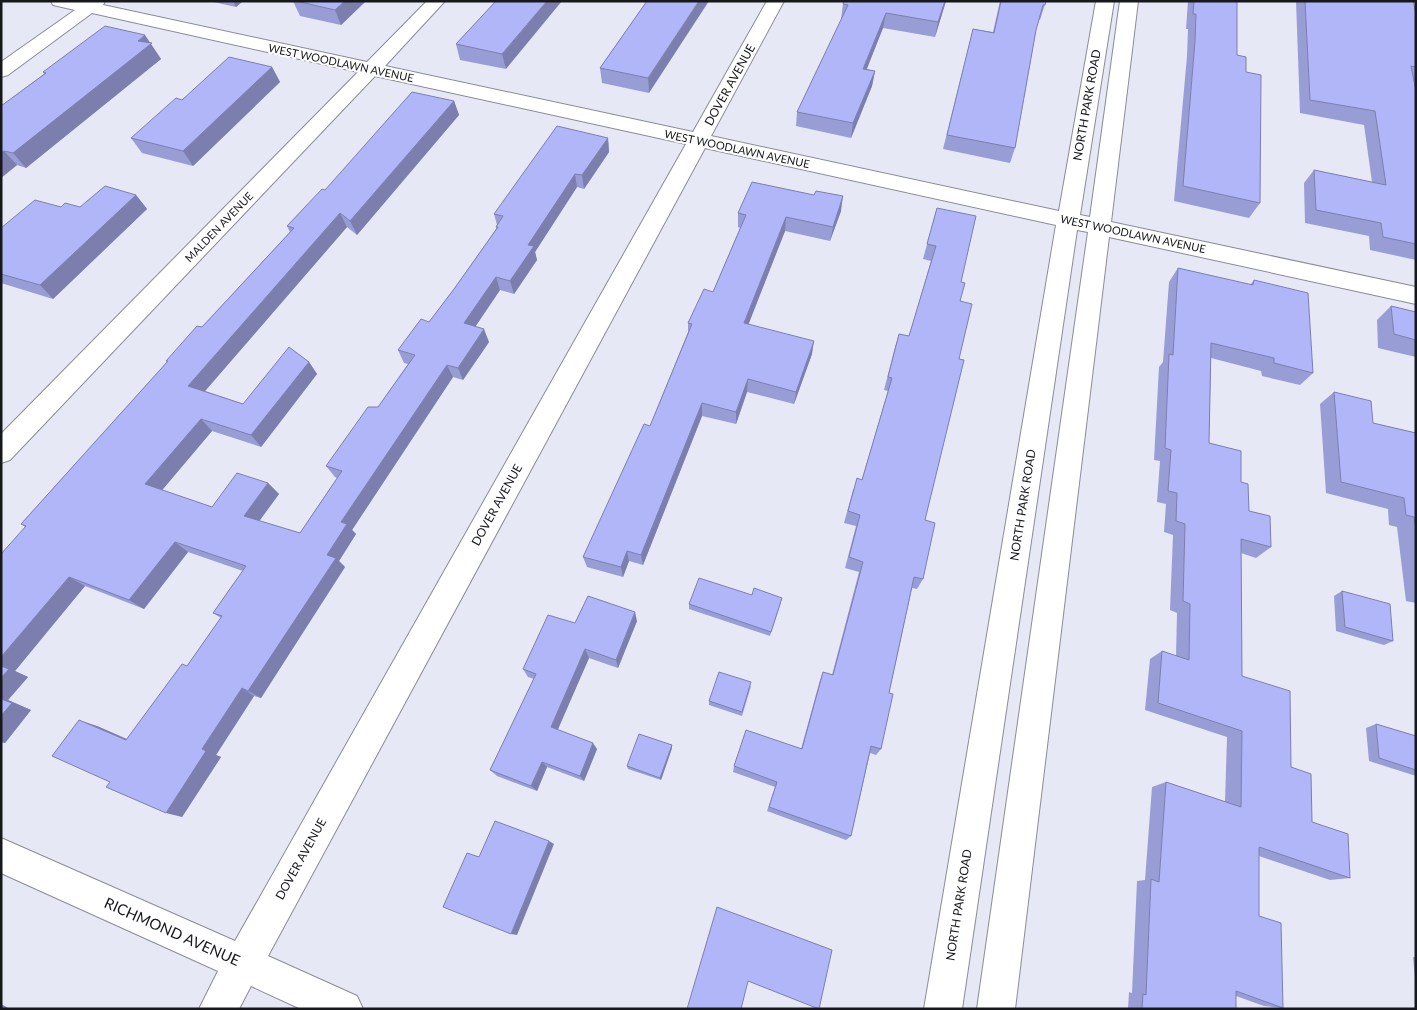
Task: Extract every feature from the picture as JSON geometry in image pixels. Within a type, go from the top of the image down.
[{"type":"street","name":"WEST WOODLAWN AVENUE","points":[[59,1],[93,5],[371,69],[1416,296]]},
{"type":"street","name":"MALDEN AVENUE","points":[[1,452],[437,1]]},
{"type":"street","name":"DOVER AVENUE","points":[[218,1009],[776,1]]},
{"type":"street","points":[[1,71],[93,5]]},
{"type":"street","name":"NORTH PARK ROAD","points":[[943,1009],[1068,220],[1116,6]]},
{"type":"street","name":"NORTH PARK ROAD","points":[[996,1009],[1098,227],[1116,6]]},
{"type":"street","name":"RICHMOND AVENUE","points":[[1,855],[344,1009]]},
{"type":"building","points":[[296,1],[345,1],[335,10]]},
{"type":"building","points":[[496,1],[547,1],[502,54],[456,44]]},
{"type":"building","points":[[647,1],[699,1],[648,78],[600,68]]},
{"type":"building","points":[[844,1],[945,1],[938,22],[886,13],[863,69],[875,71],[853,123],[797,112],[848,5],[843,4]]},
{"type":"building","points":[[1001,1],[1046,1],[1045,5],[1043,5],[1036,30],[1015,148],[947,135],[973,29],[994,33]]},
{"type":"building","points":[[1194,1],[1237,1],[1237,55],[1246,57],[1246,72],[1261,75],[1260,203],[1183,186],[1195,41],[1196,14],[1193,14]]},
{"type":"building","points":[[1305,1],[1413,1],[1416,13],[1416,67],[1411,66],[1416,91],[1416,244],[1383,237],[1381,223],[1316,210],[1314,170],[1386,185],[1375,111],[1310,100]]},
{"type":"building","points":[[105,26],[145,35],[138,41],[152,43],[13,153],[1,152],[1,106]]},
{"type":"building","points":[[229,57],[272,67],[183,151],[131,138],[176,98],[182,100]]},
{"type":"building","points":[[412,92],[454,101],[350,221],[340,213],[188,386],[243,404],[289,347],[309,362],[251,435],[201,419],[145,484],[212,507],[237,473],[268,483],[244,516],[300,533],[342,471],[326,466],[368,407],[378,407],[415,355],[398,350],[421,319],[429,322],[454,289],[498,227],[496,227],[503,216],[494,214],[557,126],[608,138],[582,175],[575,174],[528,245],[534,246],[510,281],[496,277],[464,323],[484,329],[458,368],[447,365],[341,522],[347,524],[327,555],[336,558],[248,691],[242,688],[202,749],[206,751],[166,813],[106,787],[110,782],[52,756],[79,720],[126,740],[182,664],[187,666],[222,616],[213,613],[246,566],[175,542],[129,600],[69,577],[1,657],[1,554],[26,526],[21,524],[168,361],[166,361],[197,326],[202,327],[294,228],[287,226],[322,189],[325,190]]},
{"type":"building","points":[[752,182],[814,195],[816,191],[843,196],[833,227],[786,217],[744,323],[814,341],[796,392],[748,379],[736,412],[702,403],[641,555],[627,551],[621,567],[583,557],[644,424],[650,426],[692,324],[688,323],[704,289],[713,292],[746,215],[738,213]]},
{"type":"building","points":[[105,186],[136,195],[40,285],[1,274],[1,228],[35,200],[61,207],[65,203],[80,207]]},
{"type":"building","points":[[937,208],[976,216],[961,282],[965,283],[960,301],[972,304],[959,359],[964,360],[925,520],[935,523],[923,579],[914,577],[889,693],[893,694],[881,749],[871,746],[851,836],[769,807],[777,782],[734,766],[746,730],[802,749],[823,672],[833,675],[863,562],[849,557],[860,515],[848,511],[857,478],[862,480],[892,378],[888,377],[899,334],[909,336],[936,246],[927,244]]},
{"type":"building","points":[[1178,268],[1253,285],[1254,280],[1308,293],[1313,373],[1274,363],[1274,358],[1211,343],[1209,443],[1241,451],[1241,482],[1248,484],[1249,511],[1270,516],[1271,547],[1241,539],[1242,676],[1290,691],[1291,767],[1311,774],[1312,822],[1348,834],[1350,878],[1259,847],[1259,916],[1281,923],[1283,1008],[1236,991],[1236,1009],[1142,1009],[1143,994],[1146,995],[1151,879],[1159,882],[1166,782],[1241,807],[1242,731],[1158,703],[1162,651],[1189,660],[1190,604],[1183,601],[1185,524],[1176,521],[1177,493],[1168,491],[1171,450],[1165,448],[1169,354],[1173,355]]},
{"type":"building","points":[[1391,306],[1416,312],[1416,340],[1394,334]]},
{"type":"building","points":[[1334,392],[1371,401],[1373,423],[1416,433],[1416,529],[1414,517],[1406,515],[1404,498],[1341,482]]},
{"type":"building","points":[[699,578],[752,595],[754,588],[782,598],[771,632],[689,604]]},
{"type":"building","points":[[1342,591],[1390,604],[1393,641],[1345,627]]},
{"type":"building","points":[[588,596],[635,612],[616,660],[585,649],[551,727],[593,743],[580,776],[542,762],[531,786],[490,770],[536,674],[523,669],[548,615],[575,623]]},
{"type":"building","points":[[1,666],[9,669],[1,678]]},
{"type":"building","points":[[719,672],[751,682],[742,712],[709,701]]},
{"type":"building","points":[[1,699],[12,703],[1,716]]},
{"type":"building","points":[[1376,724],[1416,736],[1416,770],[1379,758]]},
{"type":"building","points":[[639,734],[672,745],[660,778],[627,766]]},
{"type":"building","points":[[495,821],[549,841],[511,934],[443,907],[467,853],[479,857]]},
{"type":"building","points":[[717,907],[832,950],[819,1009],[748,981],[741,1009],[687,1009]]}]
